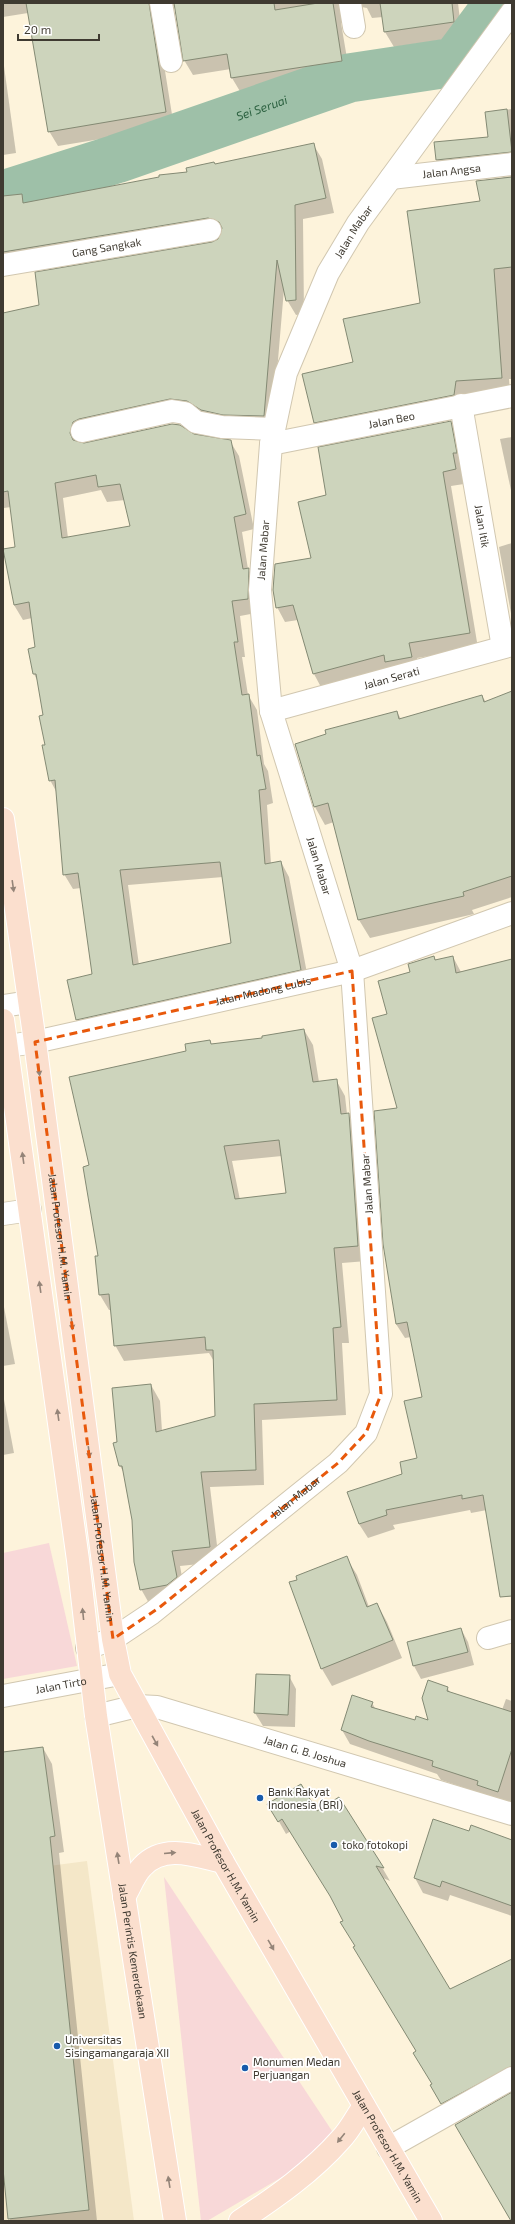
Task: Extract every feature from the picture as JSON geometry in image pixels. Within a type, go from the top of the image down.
[{"type":"main road","name":"Jalan Profesor H.M. Yamin","points":[[3,819],[35,1042],[113,1639],[120,1674],[223,1862],[431,2221]]},
{"type":"main road","points":[[3,1020],[8,1046],[77,1552],[87,1648],[92,1680]]},
{"type":"main road","name":"Jalan Perintis Kemerdekaan","points":[[92,1680],[96,1716],[175,2221]]},
{"type":"main road","points":[[124,1897],[142,1868],[159,1854],[176,1852],[223,1862]]},
{"type":"main road","points":[[240,2221],[280,2194],[318,2163],[342,2138],[364,2106]]},
{"type":"street","points":[[161,3],[171,61]]},
{"type":"street","points":[[350,3],[354,27]]},
{"type":"street","name":"Jalan Mabar","points":[[87,1648],[113,1639],[156,1610],[338,1463],[366,1433],[381,1394],[352,971],[271,712],[260,590],[272,436],[286,373],[328,273],[358,222],[512,12]]},
{"type":"street","name":"Jalan Angsa","points":[[391,178],[512,164]]},
{"type":"street","name":"Gang Sangkak","points":[[3,264],[210,230]]},
{"type":"street","name":"Jalan Beo","points":[[82,431],[172,411],[185,413],[196,422],[272,436],[512,396]]},
{"type":"street","name":"Jalan Itik","points":[[461,405],[507,646]]},
{"type":"street","name":"Jalan Serati","points":[[271,712],[507,646]]},
{"type":"street","name":"Jalan Madong Lubis","points":[[8,1046],[35,1042],[352,971],[512,913]]},
{"type":"street","points":[[3,1006],[29,1002]]},
{"type":"street","points":[[3,1214],[30,1210]]},
{"type":"street","points":[[488,1638],[512,1631]]},
{"type":"street","name":"Jalan Tirto","points":[[3,1696],[120,1674]]},
{"type":"street","name":"Jalan G. B. Joshua","points":[[96,1716],[137,1706],[157,1707],[512,1814]]},
{"type":"street","points":[[388,2148],[512,2078]]},
{"type":"highlighted area","points":[[352,971],[381,1394],[366,1433],[338,1463],[160,1607],[113,1639],[109,1608],[35,1042]]},
{"type":"shaded area","points":[[49,1543],[77,1666],[3,1679],[3,1553]]},
{"type":"shaded area","name":"Universitas Sisingamangaraja XII","points":[[87,1861],[134,2221],[3,2221],[3,1872]]},
{"type":"shaded area","points":[[164,1877],[340,2143],[207,2221],[201,2221]]},
{"type":"building","points":[[26,3],[149,3],[166,112],[48,132]]},
{"type":"building","points":[[174,3],[274,3],[275,10],[318,3],[333,3],[342,61],[231,78],[227,54],[183,61]]},
{"type":"building","points":[[380,3],[452,3],[454,22],[384,32]]},
{"type":"building","points":[[507,109],[512,152],[436,160],[434,142],[488,137],[485,112]]},
{"type":"building","points":[[314,143],[326,198],[295,205],[296,300],[286,301],[277,260],[264,416],[223,415],[201,410],[187,401],[170,399],[79,419],[73,422],[70,433],[73,440],[84,443],[172,424],[180,425],[194,434],[231,440],[246,514],[234,517],[243,569],[249,568],[248,599],[232,601],[238,642],[234,642],[242,695],[249,694],[257,756],[260,755],[266,789],[259,790],[265,864],[281,861],[301,970],[76,1020],[67,980],[92,974],[78,873],[63,875],[55,780],[49,781],[42,745],[45,745],[39,716],[43,715],[36,674],[33,674],[28,649],[35,647],[29,602],[14,605],[3,549],[15,547],[8,491],[3,492],[3,313],[39,305],[35,272],[212,242],[218,239],[222,228],[219,222],[208,218],[3,252],[3,196],[22,194],[23,203],[159,177],[159,175],[187,172],[186,168],[214,162],[215,164]],"holes":[[[96,475],[98,487],[120,484],[130,526],[62,538],[55,483]],[[220,862],[231,943],[133,965],[120,870]]]},
{"type":"building","points":[[512,177],[512,267],[494,269],[502,378],[456,381],[454,395],[314,423],[302,374],[353,362],[343,319],[420,303],[407,211],[480,201],[476,181]]},
{"type":"building","points":[[451,421],[457,453],[453,453],[456,469],[443,472],[470,633],[409,643],[412,657],[385,662],[384,655],[313,674],[293,605],[276,608],[273,590],[275,564],[311,558],[298,502],[326,495],[318,447]]},
{"type":"building","points":[[512,691],[512,876],[463,892],[464,896],[358,920],[328,803],[314,807],[295,744],[326,734],[325,730],[397,711],[399,719],[482,695],[484,702]]},
{"type":"building","points":[[434,956],[435,960],[453,956],[456,973],[512,959],[512,1596],[500,1597],[483,1495],[462,1499],[462,1495],[386,1510],[387,1515],[359,1524],[347,1492],[402,1474],[400,1462],[417,1458],[404,1401],[422,1397],[407,1322],[396,1324],[383,1244],[374,1111],[397,1108],[372,1018],[387,1014],[378,981],[410,972],[408,964]]},
{"type":"building","points":[[304,1029],[313,1082],[337,1079],[341,1114],[349,1113],[358,1246],[334,1248],[341,1327],[333,1328],[337,1400],[254,1404],[256,1470],[201,1472],[210,1547],[172,1551],[177,1577],[167,1585],[140,1590],[134,1562],[132,1520],[122,1466],[119,1466],[113,1443],[117,1442],[112,1388],[151,1384],[156,1432],[215,1416],[213,1350],[206,1350],[205,1337],[114,1346],[109,1294],[99,1295],[95,1256],[98,1256],[83,1167],[89,1165],[69,1077],[186,1051],[185,1044],[210,1040],[211,1044],[262,1038],[262,1036]],"holes":[[[279,1140],[286,1193],[235,1199],[224,1146]]]},
{"type":"building","points":[[347,1556],[367,1607],[377,1603],[393,1640],[321,1669],[289,1582],[297,1580],[296,1576]]},
{"type":"building","points":[[461,1628],[468,1652],[413,1666],[407,1642]]},
{"type":"building","points":[[256,1674],[290,1675],[288,1715],[254,1713]]},
{"type":"building","points":[[428,1680],[448,1687],[447,1691],[512,1712],[512,1749],[498,1792],[477,1785],[478,1781],[432,1766],[433,1761],[369,1741],[341,1730],[352,1695],[373,1702],[371,1707],[415,1720],[416,1716],[428,1720],[422,1698]]},
{"type":"building","name":"Universitas Sisingamangaraja XII","points":[[43,1747],[55,1836],[50,1837],[89,2210],[8,2219],[3,2169],[3,1752]]},
{"type":"building","points":[[301,1784],[317,1811],[339,1797],[384,1868],[376,1866],[450,1989],[512,1959],[512,2066],[441,2104],[430,2085],[432,2084],[413,2053],[416,2051],[353,1947],[355,1946],[340,1922],[343,1921],[330,1896],[282,1819],[278,1822],[267,1804]]},
{"type":"building","points":[[433,1819],[469,1831],[471,1825],[512,1840],[512,1906],[442,1881],[440,1887],[414,1878]]},
{"type":"building","points":[[512,2092],[512,2221],[511,2221],[455,2125]]},
{"type":"waterway","name":"Sei Seruai","points":[[3,195],[116,159],[349,78],[455,62],[499,3]]},
{"type":"place","name":"Bank Rakyat Indonesia (BRI)","points":[[260,1798]]},
{"type":"place","name":"toko fotokopi","points":[[334,1845]]},
{"type":"place","name":"Universitas Sisingamangaraja XII","points":[[57,2046]]},
{"type":"place","name":"Monumen Medan Perjuangan","points":[[245,2068]]}]
